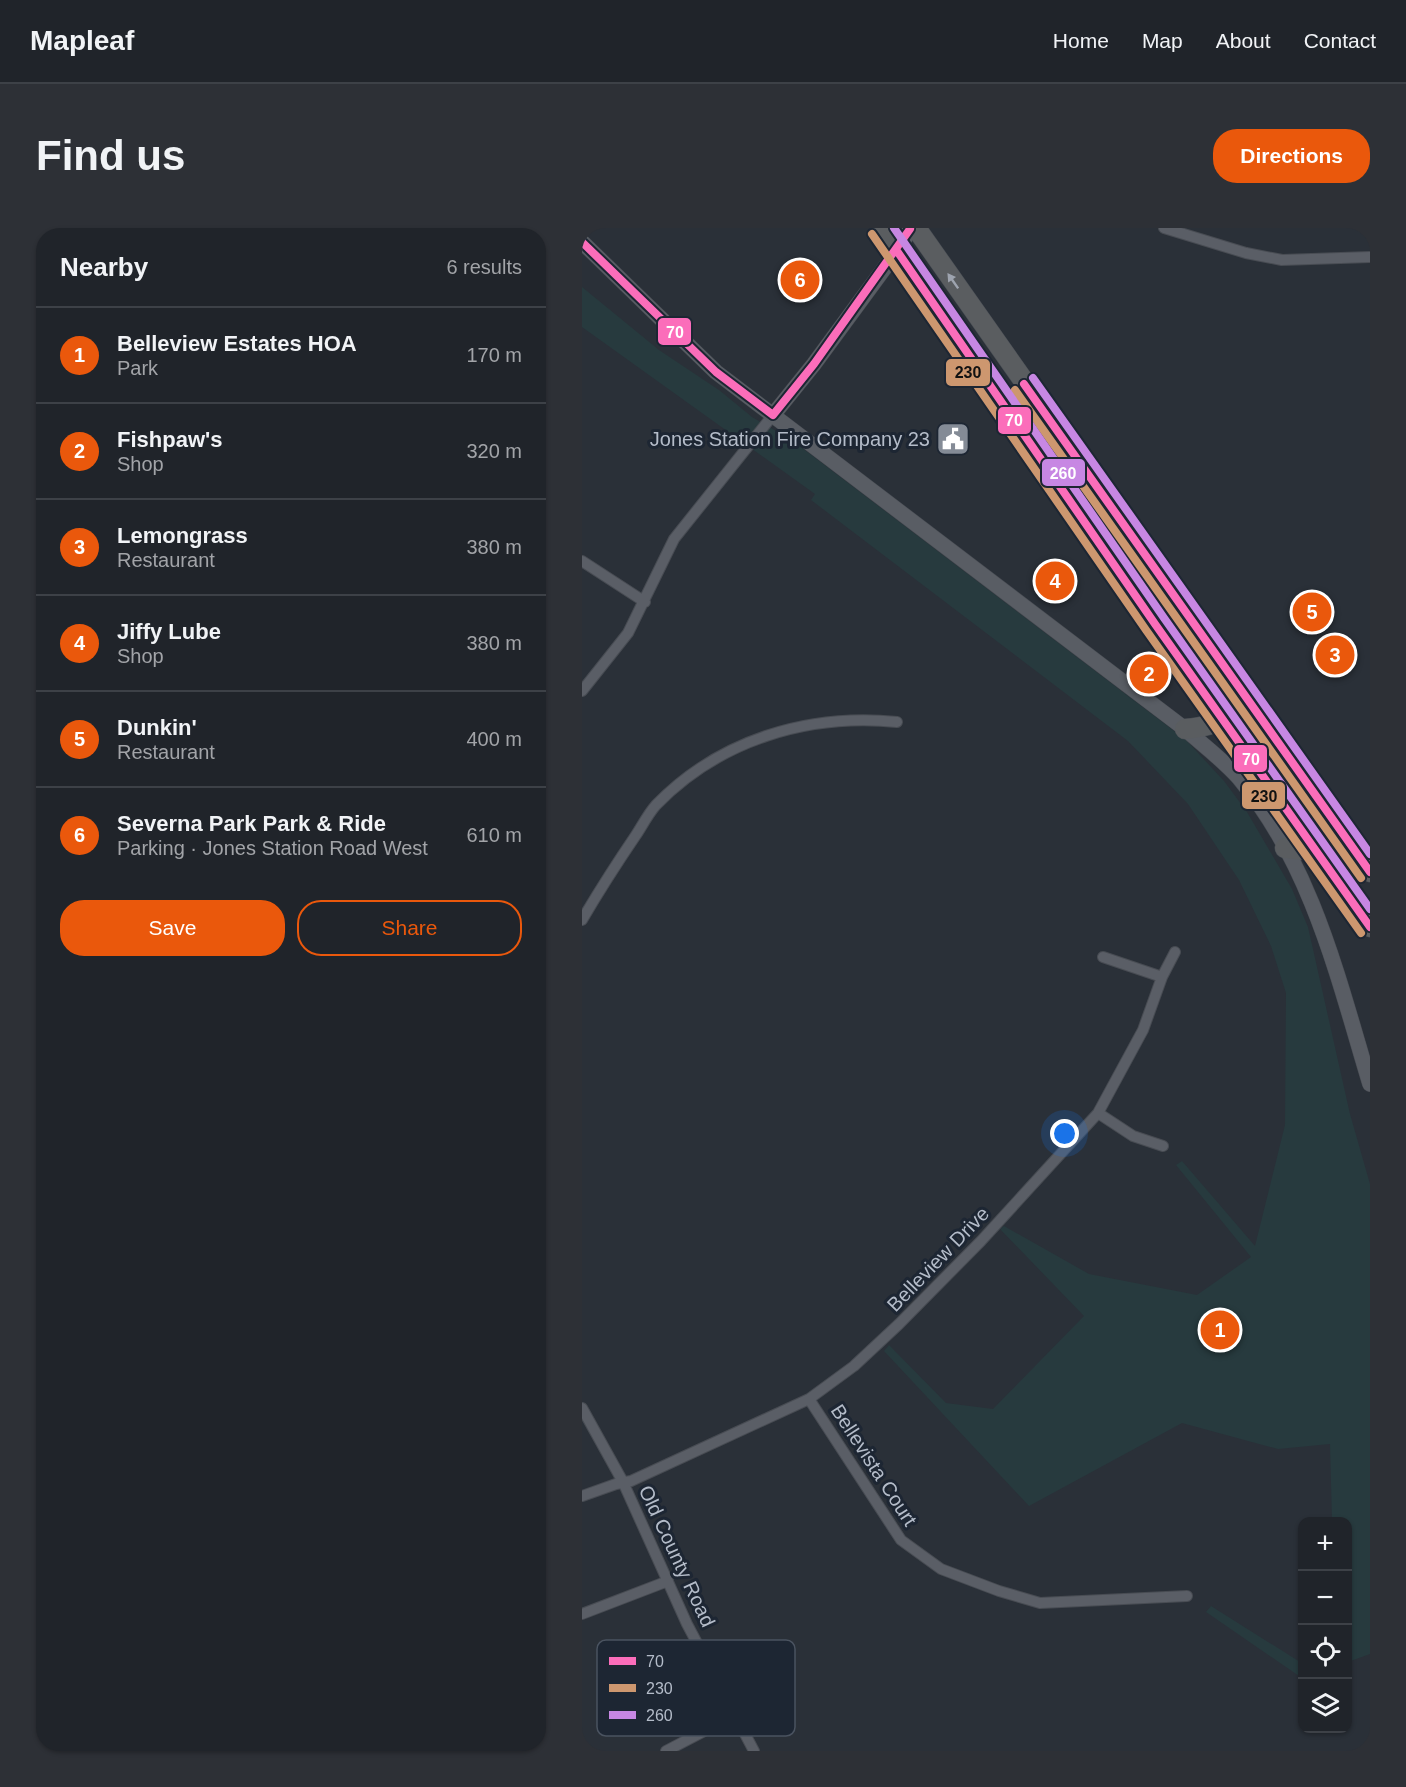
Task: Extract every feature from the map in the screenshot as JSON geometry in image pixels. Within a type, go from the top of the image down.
[{"type":"highway","points":[[881,228],[1370,927]]},
{"type":"highway","points":[[916,228],[1370,872]]},
{"type":"highway","points":[[1080,514],[1173,624],[1218,688],[1224,691],[1240,688]]},
{"type":"highway","points":[[1185,729],[1206,728],[1223,720],[1235,719],[1253,726],[1316,815],[1353,847]]},
{"type":"highway","points":[[1285,848],[1315,851]]},
{"type":"street","points":[[582,691],[628,633],[674,539],[773,415],[897,251],[910,228]]},
{"type":"street","points":[[1164,228],[1245,253],[1282,260],[1370,257]]},
{"type":"street","points":[[582,242],[716,372],[1185,729],[1238,778],[1285,848],[1313,903],[1370,1084]]},
{"type":"street","points":[[582,561],[645,602]]},
{"type":"street","points":[[582,920],[656,806],[713,759],[756,738],[805,724],[870,719],[897,722]]},
{"type":"street","name":"Belleview Drive","points":[[582,1496],[631,1481],[809,1399],[854,1366],[987,1235],[1098,1113],[1143,1030],[1162,977],[1175,952]]},
{"type":"street","points":[[1103,957],[1162,977]]},
{"type":"street","points":[[1098,1113],[1133,1136],[1163,1146]]},
{"type":"street","name":"Bellevista Court","points":[[809,1399],[901,1540],[941,1569],[999,1591],[1040,1603],[1187,1596]]},
{"type":"street","name":"Old County Road","points":[[582,1408],[623,1482],[695,1640]]},
{"type":"street","points":[[582,1614],[668,1581]]},
{"type":"street","points":[[666,1751],[695,1736]]},
{"type":"street","name":"Old County Road","points":[[746,1736],[754,1751]]},
{"type":"green space","points":[[582,287],[659,350],[719,390],[752,417],[793,441],[1186,740],[1224,781],[1247,812],[1292,889],[1308,927],[1350,1114],[1370,1184],[1370,1654],[1352,1661],[1352,1517],[1332,1517],[1330,1444],[1278,1449],[1182,1423],[1029,1506],[884,1351],[889,1345],[946,1403],[993,1409],[1084,1316],[1000,1229],[1004,1226],[1089,1274],[1197,1295],[1251,1257],[1176,1165],[1182,1161],[1255,1246],[1285,1125],[1286,993],[1271,946],[1239,880],[1188,804],[1128,741],[811,500],[815,494],[582,327]]},
{"type":"green space","points":[[1211,1606],[1298,1661],[1298,1675],[1206,1612]]},
{"type":"transit line","name":"260","points":[[894,228],[1164,618],[1370,909]]},
{"type":"transit line","name":"70","points":[[773,415],[814,364],[910,229]]},
{"type":"transit line","name":"230","points":[[872,234],[1146,630],[1361,933]]},
{"type":"transit line","name":"70","points":[[582,242],[716,372],[773,415]]},
{"type":"transit line","name":"70","points":[[897,251],[1155,624],[1370,927]]},
{"type":"transit line","name":"260","points":[[1033,378],[1370,854]]},
{"type":"transit line","name":"70","points":[[1024,384],[1370,872]]},
{"type":"transit line","name":"230","points":[[1015,390],[1361,878]]},
{"type":"place","name":"Severna Park Park & Ride","points":[[800,280]]},
{"type":"place","name":"Jones Station Fire Company 23","points":[[953,439]]},
{"type":"place","name":"Jiffy Lube","points":[[1055,581]]},
{"type":"place","name":"Dunkin'","points":[[1312,612]]},
{"type":"place","name":"Lemongrass","points":[[1335,655]]},
{"type":"place","name":"Fishpaw's","points":[[1149,674]]},
{"type":"place","name":"Belleview Estates HOA","points":[[1220,1330]]}]
